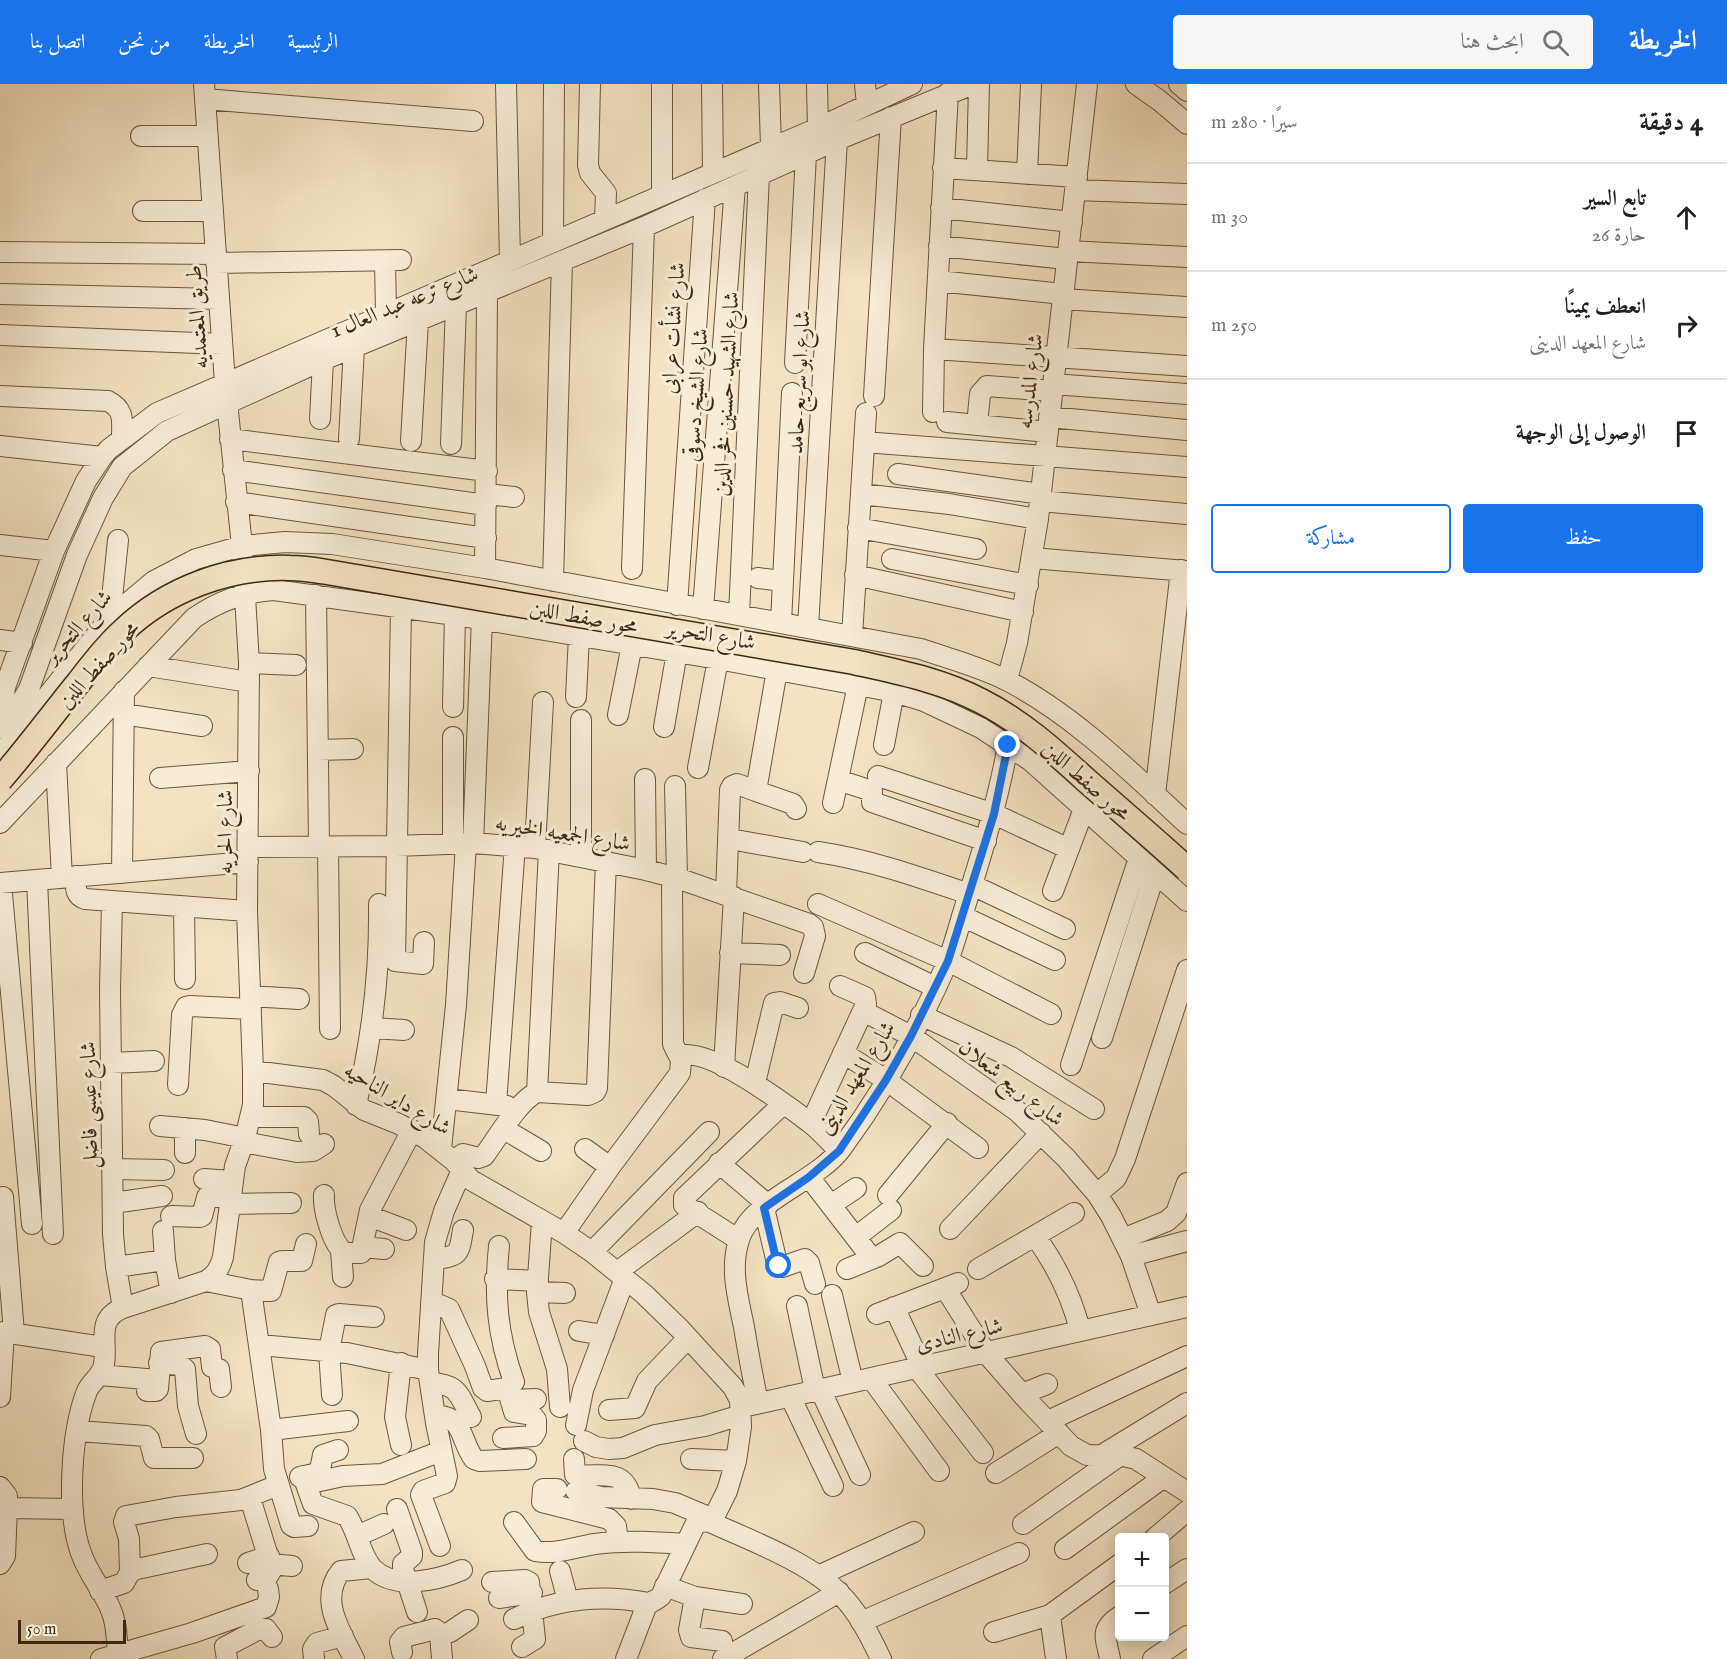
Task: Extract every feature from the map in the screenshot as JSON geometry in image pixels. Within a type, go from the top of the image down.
[{"type":"main road","name":"محور صفط اللبن","points":[[0,780],[98,658],[122,631],[151,608],[183,590],[218,577],[254,569],[290,568],[339,574],[854,662],[950,687],[1011,718],[1038,737],[1187,869]]},
{"type":"main road","name":"محور صفط اللبن","points":[[0,792],[104,664],[128,638],[166,609],[221,585],[256,578],[292,577],[328,581],[677,646]]},
{"type":"street","points":[[506,84],[510,260]]},
{"type":"street","points":[[553,241],[554,84]]},
{"type":"street","points":[[590,84],[588,165],[590,173],[606,193],[605,219]]},
{"type":"street","points":[[662,84],[662,195]]},
{"type":"street","points":[[712,84],[713,173]]},
{"type":"street","points":[[769,84],[771,147]]},
{"type":"street","points":[[817,84],[818,128]]},
{"type":"street","points":[[865,84],[867,105]]},
{"type":"street","name":"شارع ترعه عبد العال 1","points":[[2,720],[6,669],[22,643],[54,551],[86,481],[102,456],[122,437],[157,413],[226,393],[323,360],[562,261],[913,107],[973,84]]},
{"type":"street","points":[[977,170],[979,84]]},
{"type":"street","points":[[1027,174],[1031,84]]},
{"type":"street","name":"شارع المدرسه","points":[[1007,680],[1023,612],[1040,505],[1087,84]]},
{"type":"street","points":[[1136,84],[1187,124]]},
{"type":"street","points":[[1179,84],[1187,91]]},
{"type":"street","points":[[908,86],[913,107]]},
{"type":"street","name":"شارع ترعه عبد العال 1","points":[[2,720],[16,711],[25,698],[77,555],[103,498],[122,467],[167,431],[226,393],[386,314],[818,128],[908,86]]},
{"type":"street","points":[[204,92],[473,121]]},
{"type":"street","name":"طريق المعتمديه","points":[[204,92],[226,393],[245,594]]},
{"type":"street","points":[[948,93],[934,349],[940,417],[1049,425],[1187,430]]},
{"type":"street","points":[[852,636],[864,442],[870,404],[891,117]]},
{"type":"street","points":[[141,136],[207,136]]},
{"type":"street","name":"شارع ابو سريع حامد","points":[[808,627],[837,140]]},
{"type":"street","points":[[795,363],[806,154]]},
{"type":"street","points":[[943,168],[1027,174],[1076,184],[1187,194]]},
{"type":"street","name":"شارع الشهيد حسنين فخر الدين","points":[[739,615],[759,175]]},
{"type":"street","name":"شارع الشيخ دسوقى","points":[[703,609],[735,186]]},
{"type":"street","name":"شارع نشأت عرابى","points":[[677,605],[705,199]]},
{"type":"street","points":[[941,208],[1072,222]]},
{"type":"street","points":[[142,211],[212,211]]},
{"type":"street","points":[[632,569],[644,226]]},
{"type":"street","points":[[939,246],[1068,255],[1187,257]]},
{"type":"street","points":[[0,252],[393,261],[386,314]]},
{"type":"street","points":[[553,580],[562,261]]},
{"type":"street","points":[[938,281],[1063,296],[1187,307]]},
{"type":"street","points":[[485,568],[487,292]]},
{"type":"street","points":[[0,294],[219,299]]},
{"type":"street","points":[[451,444],[456,305]]},
{"type":"street","points":[[411,441],[418,321]]},
{"type":"street","points":[[0,335],[222,344]]},
{"type":"street","points":[[349,439],[354,347]]},
{"type":"street","points":[[934,349],[1187,366]]},
{"type":"street","points":[[320,419],[323,360]]},
{"type":"street","points":[[978,415],[980,394],[987,386],[1187,394]]},
{"type":"street","points":[[781,623],[792,393]]},
{"type":"street","points":[[0,396],[108,401],[118,406],[122,416],[122,437]]},
{"type":"street","points":[[230,439],[487,471]]},
{"type":"street","points":[[864,442],[1187,467]]},
{"type":"street","points":[[0,446],[102,456]]},
{"type":"street","points":[[233,470],[486,499],[514,497]]},
{"type":"street","points":[[898,474],[1040,505]]},
{"type":"street","points":[[861,494],[949,504],[1040,505],[1187,514]]},
{"type":"street","points":[[236,502],[486,538]]},
{"type":"street","points":[[858,528],[976,549]]},
{"type":"street","points":[[110,618],[118,540]]},
{"type":"street","name":"شارع التحرير","points":[[0,755],[110,618],[154,582],[196,559],[242,546],[285,542],[332,544],[553,580],[921,649],[1007,680],[1052,709],[1076,727],[1187,825]]},
{"type":"street","points":[[0,545],[54,551]]},
{"type":"street","points":[[1032,558],[1184,571],[1155,795]]},
{"type":"street","points":[[892,559],[1028,585]]},
{"type":"street","points":[[855,575],[1023,612]]},
{"type":"street","points":[[758,578],[782,581]]},
{"type":"street","name":"شارع التحرير","points":[[0,823],[194,618],[218,603],[245,594],[274,590],[482,619],[632,645],[677,646],[718,659],[894,692],[953,713],[1008,745],[1084,808],[1187,901]]},
{"type":"street","name":"شارع الحريه","points":[[245,594],[249,673],[248,911],[252,1071]]},
{"type":"street","points":[[316,595],[318,750],[330,1029]]},
{"type":"street","points":[[401,607],[395,962],[423,964],[423,942]]},
{"type":"street","points":[[453,707],[455,615]]},
{"type":"street","points":[[440,1546],[421,1495],[423,1491],[447,1481],[441,1451],[431,1421],[429,1376],[431,1306],[439,1224],[452,1160],[447,1099],[461,939],[464,843],[482,619]]},
{"type":"street","points":[[576,697],[579,636]]},
{"type":"street","points":[[0,639],[22,643]]},
{"type":"street","points":[[618,715],[632,645]]},
{"type":"street","points":[[664,727],[677,646]]},
{"type":"street","points":[[698,768],[718,659]]},
{"type":"street","points":[[148,666],[249,673],[296,665]]},
{"type":"street","points":[[756,790],[777,670]]},
{"type":"street","points":[[833,802],[858,685]]},
{"type":"street","points":[[122,873],[124,691]]},
{"type":"street","points":[[884,745],[894,692]]},
{"type":"street","points":[[537,1092],[543,702]]},
{"type":"street","points":[[123,714],[202,726]]},
{"type":"street","points":[[581,720],[581,856]]},
{"type":"street","points":[[453,737],[464,843]]},
{"type":"street","name":"شارع المعهد الدينى","points":[[747,1408],[735,1255],[743,1228],[753,1216],[809,1177],[839,1151],[886,1080],[911,1036],[948,961],[994,814],[1008,745]]},
{"type":"street","points":[[318,750],[353,749]]},
{"type":"street","points":[[56,763],[69,877],[81,898],[248,911]]},
{"type":"street","points":[[160,777],[249,771]]},
{"type":"street","points":[[878,776],[994,814],[1069,849]]},
{"type":"street","points":[[645,779],[646,870]]},
{"type":"street","points":[[838,780],[872,791],[872,802],[986,841]]},
{"type":"street","points":[[724,1067],[730,953],[732,786],[737,784],[756,790],[793,804],[796,809]]},
{"type":"street","points":[[564,1233],[680,1073],[682,1064],[673,1044],[675,786]]},
{"type":"street","points":[[1053,891],[1084,808]]},
{"type":"street","points":[[730,839],[865,860],[970,890],[1065,929]]},
{"type":"street","name":"شارع الجمعيه الخيريه","points":[[0,883],[122,873],[248,854],[323,847],[464,843],[515,845],[646,870],[730,895],[813,927],[814,936],[804,973]]},
{"type":"street","points":[[496,1104],[515,845]]},
{"type":"street","points":[[1071,1065],[1139,858]]},
{"type":"street","points":[[452,1160],[463,1154],[478,1158],[484,1156],[519,1109],[537,1092],[588,1095],[595,1092],[597,1088],[606,861]]},
{"type":"street","points":[[1102,1038],[1155,873]]},
{"type":"street","points":[[0,883],[48,1231],[37,880]]},
{"type":"street","name":"شارع عيسى فاضل","points":[[111,901],[113,1203],[116,1267],[123,1308]]},
{"type":"street","points":[[356,1105],[372,1028],[378,972],[379,904]]},
{"type":"street","points":[[818,904],[948,961],[1051,1014]]},
{"type":"street","points":[[184,907],[185,979]]},
{"type":"street","points":[[962,916],[1055,960]]},
{"type":"street","points":[[730,953],[780,954]]},
{"type":"street","points":[[865,953],[935,987]]},
{"type":"street","points":[[1097,1194],[1116,1178],[1125,1159],[1187,970]]},
{"type":"street","points":[[811,1123],[866,1004],[866,997],[840,986]]},
{"type":"street","points":[[178,1085],[182,1015],[186,1007],[299,999]]},
{"type":"street","points":[[755,1083],[774,1003],[780,1002],[798,1008]]},
{"type":"street","name":"شارع ربيع شعلان","points":[[863,1011],[911,1036],[1017,1111],[1066,1158],[1097,1194],[1127,1247],[1151,1315]]},
{"type":"street","points":[[921,1015],[967,1034],[1011,1057],[1094,1109]]},
{"type":"street","points":[[372,1028],[404,1030]]},
{"type":"street","points":[[843,1053],[886,1080],[978,1148]]},
{"type":"street","points":[[679,1056],[696,1054],[755,1083],[811,1123],[839,1151]]},
{"type":"street","points":[[111,1063],[154,1061]]},
{"type":"street","points":[[252,1071],[251,1117],[234,1166],[223,1257],[214,1276],[206,1281],[123,1308],[113,1314],[106,1324],[103,1368],[88,1388],[78,1431],[72,1479],[73,1509],[80,1551],[111,1610],[115,1624],[112,1657],[192,1633],[266,1607],[270,1596],[258,1577],[270,1560]]},
{"type":"street","name":"شارع داير الناحيه","points":[[252,1071],[322,1080],[334,1086],[356,1105],[412,1130],[452,1160],[471,1180],[564,1233],[592,1252],[621,1275],[688,1338],[733,1387],[747,1408]]},
{"type":"street","points":[[447,1099],[519,1109]]},
{"type":"street","points":[[739,1240],[684,1205],[684,1198],[783,1104]]},
{"type":"street","points":[[160,1126],[185,1128],[297,1152],[313,1151],[316,1139],[304,1117],[251,1117]]},
{"type":"street","points":[[856,1238],[890,1202],[946,1123]]},
{"type":"street","points":[[185,1128],[185,1153]]},
{"type":"street","points":[[504,1129],[541,1151]]},
{"type":"street","points":[[341,1251],[361,1253],[369,1216],[412,1130]]},
{"type":"street","points":[[592,1252],[709,1132]]},
{"type":"street","points":[[950,1229],[1041,1133]]},
{"type":"street","points":[[585,1149],[610,1167]]},
{"type":"street","points":[[719,1163],[766,1207],[777,1263],[782,1267],[805,1259],[809,1263],[815,1284]]},
{"type":"street","points":[[113,1169],[164,1170]]},
{"type":"street","points":[[809,1177],[870,1257],[874,1258]]},
{"type":"street","points":[[204,1179],[230,1194]]},
{"type":"street","points":[[1127,1247],[1176,1213],[1187,1183]]},
{"type":"street","points":[[831,1205],[856,1188]]},
{"type":"street","points":[[171,1293],[165,1260],[167,1224],[200,1218],[207,1197],[230,1194],[291,1203]]},
{"type":"street","points":[[324,1195],[324,1211],[341,1251],[344,1277]]},
{"type":"street","points":[[113,1203],[162,1196]]},
{"type":"street","points":[[0,1397],[6,1332],[2,1208]]},
{"type":"street","points":[[579,1331],[604,1335],[621,1275],[698,1212]]},
{"type":"street","points":[[978,1269],[1074,1213]]},
{"type":"street","points":[[369,1216],[406,1230]]},
{"type":"street","points":[[542,1221],[538,1286],[541,1321],[557,1369],[560,1407]]},
{"type":"street","points":[[434,1259],[456,1255],[459,1251],[463,1230]]},
{"type":"street","points":[[1035,1236],[1051,1257],[1064,1280],[1074,1305],[1080,1330]]},
{"type":"street","points":[[1127,1247],[1187,1241]]},
{"type":"street","points":[[847,1269],[874,1258],[900,1243],[923,1266]]},
{"type":"street","points":[[206,1281],[251,1290],[271,1291],[279,1262],[302,1261],[306,1244]]},
{"type":"street","points":[[499,1246],[495,1279],[499,1331],[516,1414],[534,1417],[536,1423],[536,1431],[531,1437],[503,1438]]},
{"type":"street","points":[[363,1247],[384,1249]]},
{"type":"street","points":[[116,1267],[165,1260]]},
{"type":"street","points":[[495,1279],[565,1293]]},
{"type":"street","points":[[982,1453],[919,1367],[885,1310],[951,1285],[986,1353],[1022,1394],[1079,1452],[1087,1455],[1136,1460],[1187,1491]]},
{"type":"street","points":[[251,1290],[277,1483],[291,1525],[294,1527],[308,1526]]},
{"type":"street","points":[[832,1294],[862,1380],[939,1471]]},
{"type":"street","points":[[431,1306],[445,1306],[450,1309],[483,1388],[487,1391],[507,1388],[536,1399]]},
{"type":"street","points":[[797,1306],[817,1390],[860,1475]]},
{"type":"street","name":"شارع النادى","points":[[604,1335],[583,1390],[580,1433],[596,1447],[609,1449],[622,1448],[655,1435],[705,1426],[747,1408],[790,1396],[1187,1306]]},
{"type":"street","points":[[332,1395],[329,1351],[335,1319],[339,1314],[374,1317]]},
{"type":"street","points":[[6,1332],[103,1347]]},
{"type":"street","points":[[609,1410],[635,1408],[647,1380],[688,1338]]},
{"type":"street","points":[[260,1345],[329,1351],[401,1363],[455,1389],[471,1417]]},
{"type":"street","points":[[155,1378],[160,1354],[164,1351],[207,1346],[210,1349],[212,1367],[219,1369],[221,1387]]},
{"type":"street","points":[[996,1473],[1054,1427],[1187,1356]]},
{"type":"street","points":[[401,1363],[395,1421],[401,1444]]},
{"type":"street","points":[[99,1375],[155,1378],[180,1365],[185,1369],[188,1406],[196,1434]]},
{"type":"street","points":[[1022,1394],[1047,1384]]},
{"type":"street","points":[[790,1396],[833,1485]]},
{"type":"street","points":[[1023,1524],[1109,1456],[1187,1403]]},
{"type":"street","points":[[712,1520],[726,1491],[736,1461],[747,1408]]},
{"type":"street","points":[[431,1421],[449,1417],[458,1425],[474,1459],[480,1461],[526,1460]]},
{"type":"street","points":[[271,1430],[348,1421]]},
{"type":"street","points":[[78,1431],[146,1436],[154,1458],[193,1458]]},
{"type":"street","points":[[305,1480],[322,1469],[323,1455],[338,1450]]},
{"type":"street","points":[[130,1582],[129,1539],[124,1522],[126,1516],[176,1507],[233,1502],[250,1498],[277,1483],[382,1474],[441,1451]]},
{"type":"street","points":[[574,1459],[575,1475],[614,1476],[621,1479],[627,1485],[631,1499]]},
{"type":"street","points":[[691,1459],[736,1461]]},
{"type":"street","points":[[1065,1549],[1164,1477]]},
{"type":"street","points":[[305,1480],[313,1504],[347,1516],[375,1538],[412,1552],[411,1559],[402,1567],[417,1612]]},
{"type":"street","points":[[0,1487],[7,1496],[5,1556],[0,1564]]},
{"type":"street","points":[[618,1542],[616,1526],[609,1519],[542,1502],[543,1489],[566,1490],[601,1497],[653,1499],[675,1503],[712,1520],[818,1576],[839,1592],[861,1622],[878,1658]]},
{"type":"street","points":[[250,1498],[270,1560]]},
{"type":"street","points":[[7,1508],[73,1509]]},
{"type":"street","points":[[1161,1533],[1187,1511]]},
{"type":"street","points":[[495,1590],[533,1601],[595,1598],[630,1599],[649,1603],[661,1596],[696,1524],[712,1520]]},
{"type":"street","points":[[514,1522],[535,1551],[554,1552],[618,1542],[685,1544]]},
{"type":"street","points":[[818,1576],[914,1532]]},
{"type":"street","points":[[375,1538],[391,1578],[421,1582],[442,1578],[462,1570]]},
{"type":"street","points":[[354,1659],[334,1618],[331,1607],[333,1584],[341,1571],[375,1538]]},
{"type":"street","points":[[861,1622],[1019,1553]]},
{"type":"street","points":[[130,1582],[137,1569],[207,1554]]},
{"type":"street","points":[[270,1560],[292,1566]]},
{"type":"street","points":[[994,1632],[1050,1615],[1115,1567]]},
{"type":"street","points":[[1169,1581],[1187,1569]]},
{"type":"street","points":[[560,1572],[568,1601]]},
{"type":"street","points":[[100,1590],[130,1582]]},
{"type":"street","points":[[665,1586],[695,1596],[742,1604]]},
{"type":"street","points":[[695,1596],[689,1630],[691,1637],[723,1650],[839,1592]]},
{"type":"street","points":[[514,1619],[533,1601]]},
{"type":"street","points":[[522,1647],[535,1639],[533,1601]]},
{"type":"street","points":[[626,1659],[642,1615],[649,1603]]},
{"type":"street","points":[[1050,1615],[1056,1659]]},
{"type":"street","points":[[1110,1659],[1106,1629],[1108,1623],[1115,1619]]},
{"type":"street","points":[[402,1652],[400,1642],[404,1637],[435,1629],[442,1635],[468,1620]]},
{"type":"street","points":[[227,1659],[225,1647],[259,1629],[266,1629],[272,1637]]},
{"type":"street","points":[[440,1633],[442,1659]]},
{"type":"street","points":[[1153,1659],[1187,1635]]},
{"type":"street","points":[[314,1659],[313,1649],[317,1643],[343,1636]]},
{"type":"route","points":[[779,1266],[764,1208],[809,1177],[839,1151],[886,1080],[911,1036],[948,961],[994,814],[1008,745]]}]
